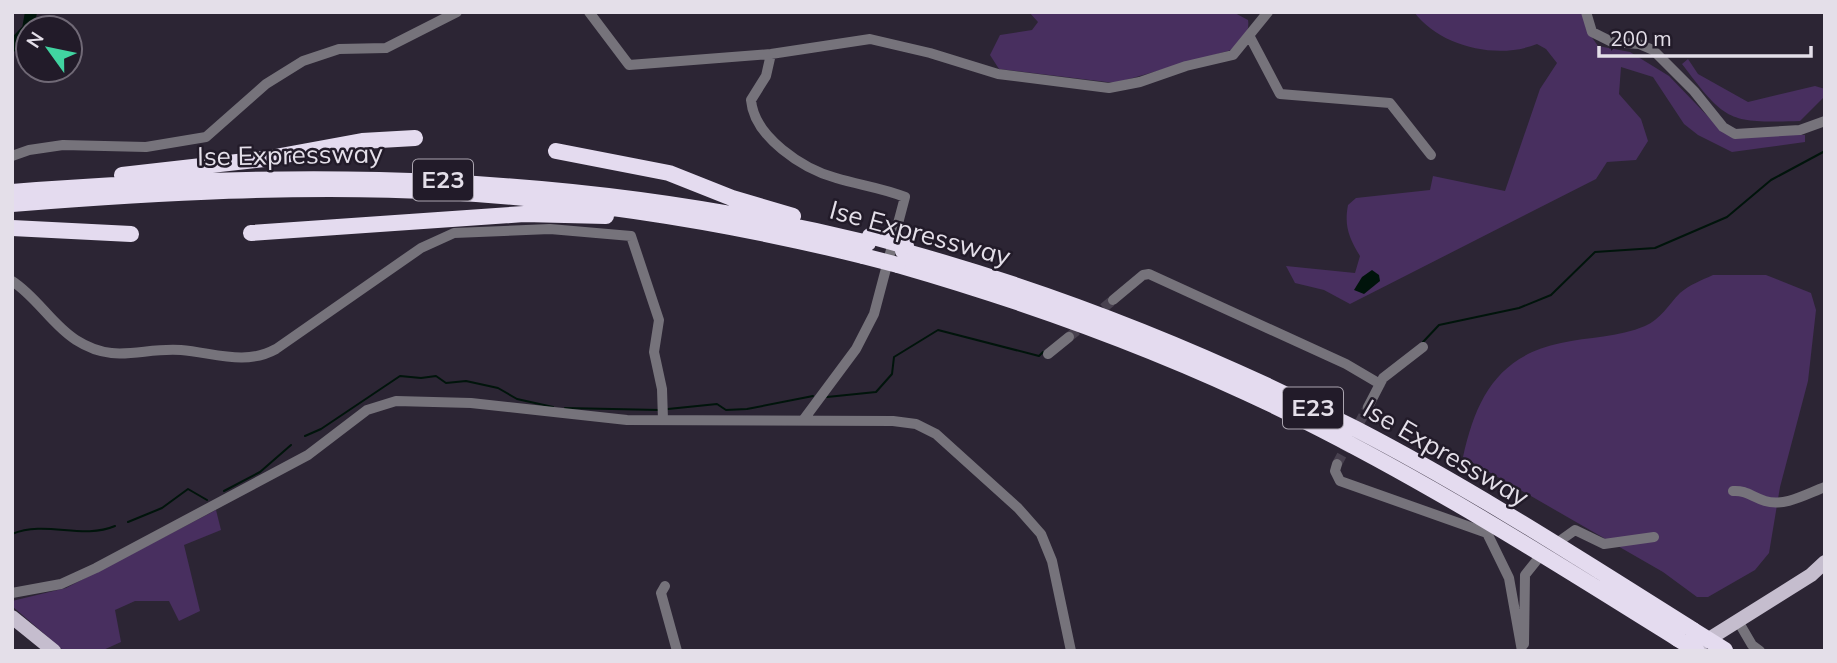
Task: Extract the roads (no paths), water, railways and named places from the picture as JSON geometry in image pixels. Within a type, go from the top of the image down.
[{"type":"highway","points":[[12,191],[264,159],[362,141],[415,138]]},
{"type":"highway","points":[[556,151],[669,173],[867,245]]},
{"type":"highway","name":"Ise Expressway","points":[[12,191],[279,177],[446,180],[630,196],[706,208],[963,267],[1099,313],[1308,405],[1461,488],[1726,650]]},
{"type":"highway","name":"Ise Expressway","points":[[12,204],[190,192],[445,192],[571,202],[867,245]]},
{"type":"highway","points":[[251,233],[557,214],[727,226]]},
{"type":"highway","points":[[12,228],[131,234]]},
{"type":"highway","name":"Ise Expressway","points":[[902,254],[1171,359],[1301,418],[1461,505],[1697,651]]},
{"type":"main road","points":[[1691,651],[1811,575],[1825,562]]},
{"type":"main road","points":[[12,617],[48,649]]},
{"type":"street","points":[[12,156],[29,150],[63,145],[146,147],[206,137],[266,84],[303,61],[339,49],[386,48],[457,12]]},
{"type":"street","points":[[589,12],[629,65],[771,54],[870,39],[930,52],[998,74],[1109,88],[1229,57],[1250,37],[1268,12]]},
{"type":"street","points":[[1586,12],[1592,32],[1602,38],[1653,50],[1694,91],[1723,128],[1735,134],[1800,130],[1825,121]]},
{"type":"street","points":[[1250,37],[1280,94],[1391,103],[1431,155]]},
{"type":"street","points":[[771,54],[766,76],[751,100],[754,116],[764,130],[791,155],[829,176],[905,197],[874,314],[856,349],[804,419]]},
{"type":"street","points":[[12,281],[37,300],[77,341],[106,353],[118,356],[183,350],[247,358],[276,349],[421,248],[454,233],[550,229],[631,236],[659,320],[653,352],[663,413]]},
{"type":"street","points":[[1113,300],[1143,275],[1152,275],[1346,364],[1380,384]]},
{"type":"street","points":[[1048,354],[1069,337]]},
{"type":"street","points":[[1368,407],[1387,374],[1423,347]]},
{"type":"street","points":[[12,593],[61,584],[96,568],[308,455],[359,415],[382,405],[413,400],[471,403],[606,418],[663,413],[909,422],[922,426],[942,439],[1018,508],[1041,534],[1052,561],[1071,651]]},
{"type":"street","points":[[1337,464],[1335,471],[1340,481],[1487,533],[1509,578],[1522,650]]},
{"type":"street","points":[[1733,491],[1743,490],[1774,502],[1787,501],[1825,487]]},
{"type":"street","points":[[1561,540],[1575,530],[1604,544],[1654,537]]},
{"type":"street","points":[[1522,650],[1526,631],[1525,575],[1537,560]]},
{"type":"street","points":[[665,586],[661,593],[677,651]]},
{"type":"street","points":[[1738,621],[1752,645],[1760,651]]},
{"type":"waterway","points":[[12,46],[28,29],[31,12]]},
{"type":"waterway","points":[[1423,342],[1439,325],[1519,308],[1551,295],[1595,252],[1655,248],[1727,217],[1771,180],[1825,151]]},
{"type":"waterway","points":[[827,397],[876,392],[892,374],[894,357],[938,330],[1039,356],[1043,352]]},
{"type":"waterway","points":[[305,436],[321,429],[400,376],[436,376],[446,383],[466,381],[498,388],[517,399],[553,407]]},
{"type":"waterway","points":[[668,409],[717,404],[726,410],[747,409],[813,396]]},
{"type":"waterway","points":[[565,408],[659,410]]},
{"type":"waterway","points":[[224,491],[260,472],[291,445]]},
{"type":"waterway","points":[[128,522],[162,508],[188,489],[207,500]]},
{"type":"waterway","points":[[12,534],[38,529],[90,531],[115,526]]},
{"type":"tunnel","points":[[1069,337],[1113,300]]},
{"type":"tunnel","points":[[1337,464],[1368,407]]}]
